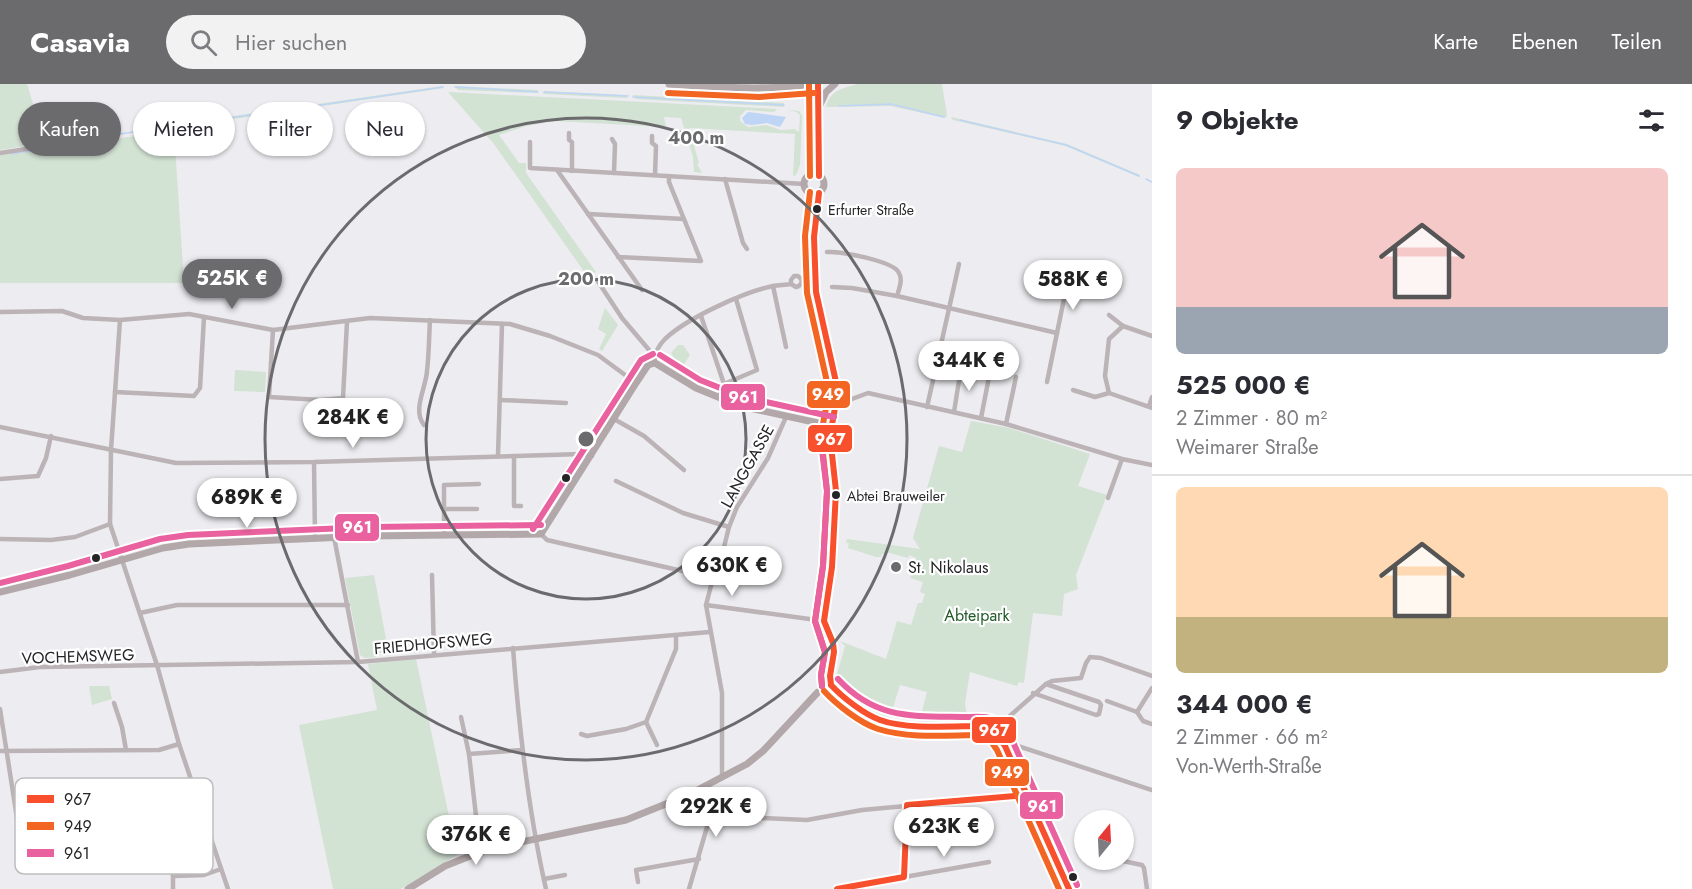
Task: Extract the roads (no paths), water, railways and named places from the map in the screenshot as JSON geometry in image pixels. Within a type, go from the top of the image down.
[{"type":"street","points":[[669,84],[751,88],[811,84],[815,175],[824,183],[819,193],[813,237]]},
{"type":"street","points":[[815,175],[818,84]]},
{"type":"street","points":[[818,110],[826,92],[835,84]]},
{"type":"street","points":[[569,133],[569,140],[572,142],[572,171]]},
{"type":"street","points":[[652,136],[652,143],[656,146],[655,175]]},
{"type":"street","points":[[612,139],[615,144],[614,173]]},
{"type":"street","points":[[530,142],[530,168],[804,184]]},
{"type":"street","points":[[0,153],[18,150]]},
{"type":"street","points":[[557,170],[642,290]]},
{"type":"street","points":[[804,184],[806,179],[815,175]]},
{"type":"street","points":[[618,257],[700,261],[669,182],[669,176]]},
{"type":"street","points":[[725,179],[743,243],[747,249]]},
{"type":"street","points":[[804,184],[810,193],[816,292],[838,386],[838,399],[830,442],[836,491],[832,567],[824,621],[833,643],[834,652],[830,676],[831,686],[842,697],[880,720],[906,725],[983,726],[994,730],[1005,746],[1069,889]]},
{"type":"street","points":[[810,193],[819,193]]},
{"type":"street","points":[[588,214],[684,219]]},
{"type":"street","points":[[827,252],[837,252],[892,266],[900,274],[901,280],[897,296]]},
{"type":"street","points":[[927,407],[959,264]]},
{"type":"street","points":[[597,280],[622,318],[655,360],[696,388],[740,406],[832,426]]},
{"type":"street","points":[[541,534],[636,383],[648,365],[655,360],[665,339],[688,322],[736,299],[773,286],[791,284]]},
{"type":"street","points":[[1047,382],[1067,284]]},
{"type":"street","points":[[773,286],[786,347]]},
{"type":"street","points":[[832,287],[897,296],[1017,322],[1056,333]]},
{"type":"street","points":[[718,397],[724,384],[757,369],[736,299]]},
{"type":"street","points":[[0,312],[62,311],[83,318],[120,320],[189,314],[273,330],[380,318],[522,326],[608,361],[636,383]]},
{"type":"street","points":[[1109,315],[1123,326],[1152,336]]},
{"type":"street","points":[[701,316],[724,384]]},
{"type":"street","points":[[115,392],[194,396],[200,387],[204,317]]},
{"type":"street","points":[[120,320],[111,450],[110,524],[157,665],[190,778]]},
{"type":"street","points":[[424,425],[420,419],[420,396],[426,382],[430,320]]},
{"type":"street","points":[[273,330],[269,397],[343,398],[347,322]]},
{"type":"street","points":[[498,456],[502,324]]},
{"type":"street","points":[[1109,393],[1105,376],[1109,339],[1123,326]]},
{"type":"street","points":[[954,412],[961,368]]},
{"type":"street","points":[[981,418],[990,372]]},
{"type":"street","points":[[1006,424],[1016,377]]},
{"type":"street","points":[[1073,390],[1095,397],[1109,393],[1151,407],[1152,397]]},
{"type":"street","points":[[838,399],[852,399],[868,393],[1006,424],[1122,459],[1152,465]]},
{"type":"street","points":[[501,400],[566,403]]},
{"type":"street","name":"LANGGASSE","points":[[706,605],[713,578],[717,575],[729,526],[747,488],[768,458],[786,417]]},
{"type":"street","points":[[614,419],[644,436],[684,470]]},
{"type":"street","points":[[0,427],[176,463],[591,456]]},
{"type":"street","points":[[0,479],[38,476],[46,458],[51,436]]},
{"type":"street","points":[[514,456],[514,506],[521,506]]},
{"type":"street","points":[[1108,498],[1122,459]]},
{"type":"street","points":[[314,462],[315,538]]},
{"type":"street","name":"LANGGASSE","points":[[616,481],[683,513],[729,526]]},
{"type":"street","points":[[444,536],[444,485],[478,484]]},
{"type":"street","points":[[445,509],[477,508]]},
{"type":"street","points":[[0,539],[51,540],[75,537],[110,524]]},
{"type":"street","points":[[0,592],[70,575],[163,548],[189,544],[334,537],[541,534],[548,540],[713,578]]},
{"type":"street","points":[[334,537],[357,662]]},
{"type":"street","points":[[432,575],[434,655]]},
{"type":"street","points":[[140,613],[177,605],[348,605]]},
{"type":"street","points":[[723,777],[722,693],[706,605],[824,621]]},
{"type":"street","name":"FRIEDHOFSWEG","points":[[157,665],[357,662],[710,632]]},
{"type":"street","points":[[657,745],[646,722],[676,649],[676,636]]},
{"type":"street","points":[[513,648],[522,750],[535,838],[546,889]]},
{"type":"street","points":[[994,730],[1034,693],[1053,681],[1081,678],[1090,657],[1101,658],[1152,676]]},
{"type":"street","name":"VOCHEMSWEG","points":[[0,672],[40,667],[157,665]]},
{"type":"street","points":[[1034,693],[1096,716],[1099,714],[1101,705],[1099,702],[1048,685]]},
{"type":"street","points":[[1041,697],[1048,685]]},
{"type":"street","points":[[408,889],[445,866],[467,856],[507,843],[626,820],[708,786],[747,764],[763,751],[818,692],[831,686]]},
{"type":"street","points":[[1137,712],[1152,688]]},
{"type":"street","points":[[1107,701],[1137,712],[1143,721],[1152,724]]},
{"type":"street","points":[[114,702],[126,750]]},
{"type":"street","points":[[0,709],[3,752],[15,815]]},
{"type":"street","points":[[461,717],[469,754],[476,816]]},
{"type":"street","points":[[581,734],[587,736],[626,729],[646,722]]},
{"type":"street","points":[[3,752],[159,750],[179,744]]},
{"type":"street","points":[[1005,746],[1015,745],[1152,790]]},
{"type":"street","points":[[469,754],[522,750]]},
{"type":"street","points":[[688,889],[699,859],[709,818],[710,790],[708,786]]},
{"type":"street","points":[[761,818],[807,820],[861,810],[1027,795]]},
{"type":"street","points":[[904,877],[908,805]]},
{"type":"street","points":[[213,845],[228,889]]},
{"type":"street","points":[[639,882],[636,870],[699,859]]},
{"type":"street","points":[[837,889],[989,862]]},
{"type":"street","points":[[1134,863],[1142,865],[1144,868],[1147,889]]},
{"type":"street","points":[[213,872],[221,869]]},
{"type":"street","points":[[173,889],[173,876],[207,874]]},
{"type":"street","points":[[544,879],[565,875]]},
{"type":"water","points":[[748,112],[786,117],[780,127],[767,123],[745,124],[742,118]]},
{"type":"waterway","points":[[333,103],[443,87]]},
{"type":"waterway","points":[[455,87],[538,92]]},
{"type":"waterway","points":[[544,92],[628,96]]},
{"type":"waterway","points":[[633,97],[784,105]]},
{"type":"waterway","points":[[839,106],[891,104],[944,117]]},
{"type":"waterway","points":[[235,117],[247,115]]},
{"type":"waterway","points":[[960,120],[1066,145],[1139,176]]},
{"type":"waterway","points":[[121,134],[133,132]]},
{"type":"waterway","points":[[11,154],[18,153]]},
{"type":"waterway","points":[[1146,179],[1152,182]]},
{"type":"place","name":"Erfurter Straße","points":[[817,209]]},
{"type":"place","name":"Abtei Brauweiler","points":[[836,495]]},
{"type":"place","name":"St. Nikolaus","points":[[896,567]]},
{"type":"park label","name":"Abteipark","points":[[977,615]]}]
